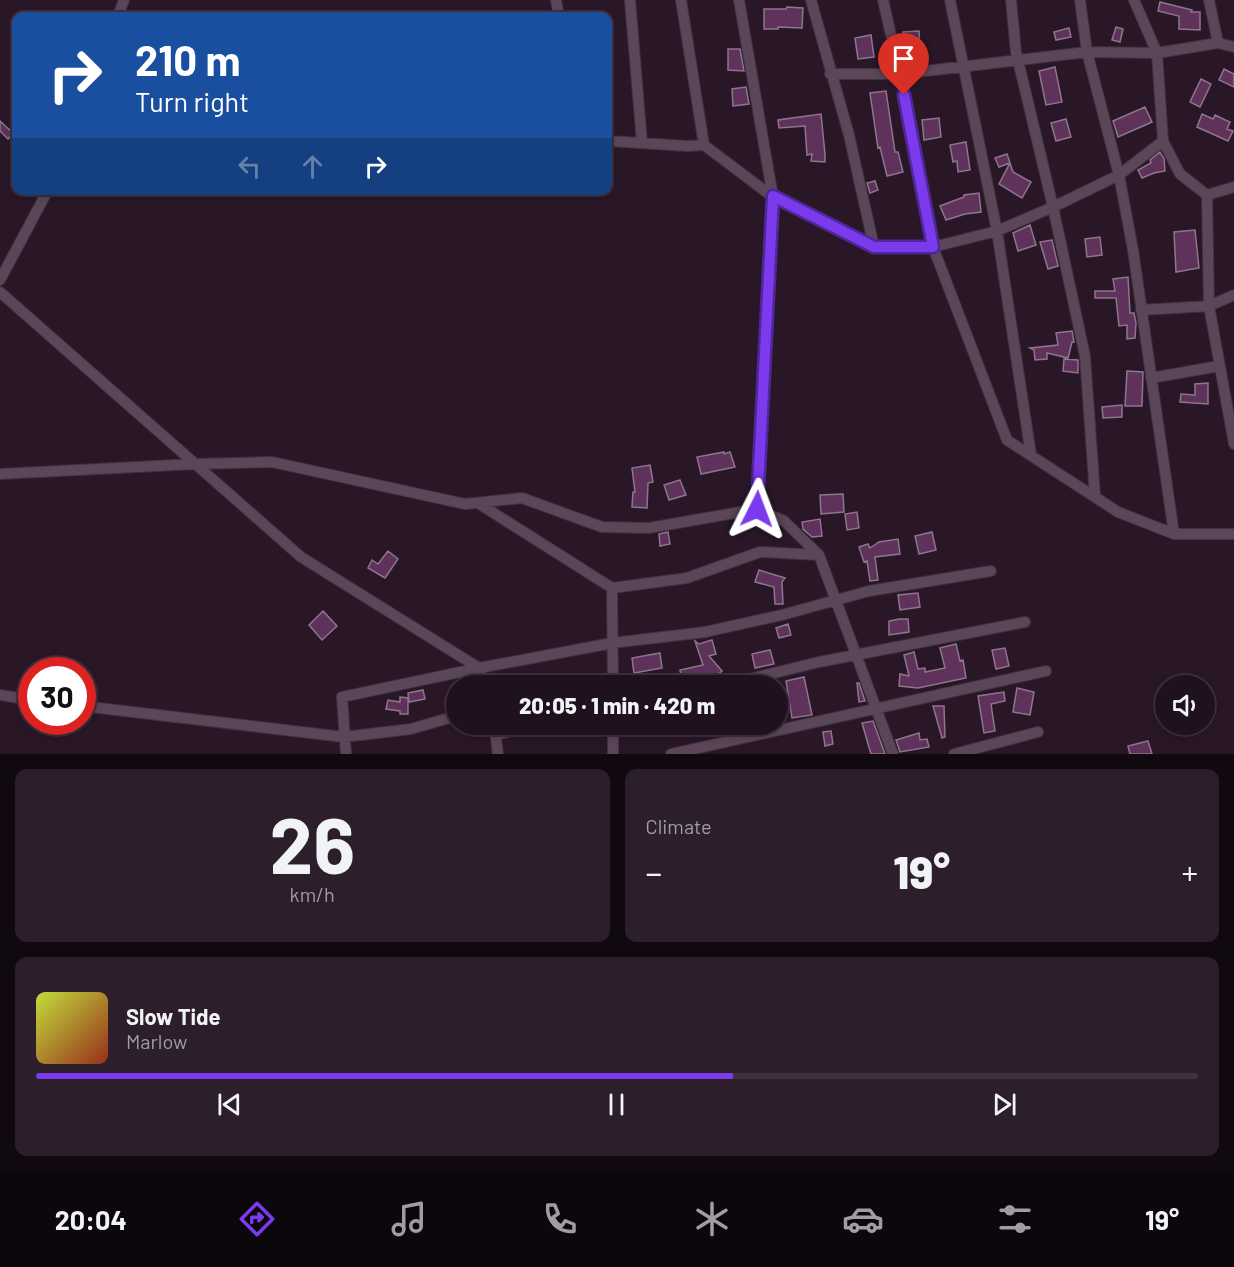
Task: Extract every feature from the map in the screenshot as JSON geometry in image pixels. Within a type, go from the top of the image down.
[{"type":"street","points":[[630,0],[642,143]]},
{"type":"street","points":[[681,0],[704,145]]},
{"type":"street","points":[[739,0],[773,196],[757,509]]},
{"type":"street","points":[[811,0],[849,135],[874,247]]},
{"type":"street","points":[[883,0],[900,74],[933,247],[1007,440],[1118,512],[1174,534],[1234,534]]},
{"type":"street","points":[[950,0],[997,231],[1031,455]]},
{"type":"street","points":[[1011,0],[1018,62],[1053,207],[1085,356],[1095,496]]},
{"type":"street","points":[[1080,0],[1087,52],[1119,175],[1142,310],[1174,534]]},
{"type":"street","points":[[1134,0],[1157,53],[1162,141],[1180,174],[1207,195]]},
{"type":"street","points":[[1209,0],[1218,43]]},
{"type":"street","points":[[830,74],[900,74],[1018,62],[1087,52],[1157,53],[1218,43],[1234,47]]},
{"type":"street","points":[[612,141],[704,145],[773,196],[874,247],[933,247],[997,231],[1053,207],[1119,175],[1162,141]]},
{"type":"street","points":[[1207,195],[1234,187]]},
{"type":"street","points":[[0,280],[45,195]]},
{"type":"street","points":[[1207,195],[1209,306],[1234,444]]},
{"type":"street","points":[[0,292],[301,557],[479,668],[481,675]]},
{"type":"street","points":[[1142,310],[1209,306],[1234,295]]},
{"type":"street","points":[[1151,378],[1219,366]]},
{"type":"street","points":[[0,474],[272,462],[465,504],[522,498],[602,527],[649,528],[757,509],[784,521],[819,555],[893,754]]},
{"type":"street","points":[[478,503],[612,588],[687,578],[760,552],[819,555]]},
{"type":"street","points":[[346,754],[342,697],[612,642],[705,632],[869,591],[991,571]]},
{"type":"street","points":[[612,588],[613,675]]},
{"type":"street","points":[[766,675],[819,662],[1025,622]]},
{"type":"street","points":[[671,754],[1046,671]]},
{"type":"street","points":[[0,695],[18,698]]},
{"type":"street","points":[[96,708],[344,737],[411,729],[446,719]]},
{"type":"street","points":[[954,754],[1038,732]]},
{"type":"street","points":[[496,735],[498,754]]},
{"type":"street","points":[[613,735],[613,754]]},
{"type":"building","points":[[1160,2],[1192,10],[1191,12],[1200,12],[1200,30],[1179,29],[1179,16],[1158,11]]},
{"type":"building","points":[[787,7],[803,8],[802,28],[764,29],[764,9],[786,9]]},
{"type":"building","points":[[1116,27],[1123,29],[1120,42],[1112,40]]},
{"type":"building","points":[[1069,28],[1071,37],[1056,40],[1054,32]]},
{"type":"building","points":[[919,31],[920,50],[905,51],[903,32]]},
{"type":"building","points":[[871,35],[874,57],[858,59],[855,38]]},
{"type":"building","points":[[728,49],[740,49],[744,71],[728,70]]},
{"type":"building","points":[[1055,67],[1062,102],[1046,105],[1039,71]]},
{"type":"building","points":[[1224,69],[1234,74],[1234,87],[1219,80]]},
{"type":"building","points":[[1201,79],[1211,84],[1200,107],[1190,102]]},
{"type":"building","points":[[746,87],[749,104],[733,106],[732,89]]},
{"type":"building","points":[[886,91],[895,152],[898,152],[903,172],[887,176],[880,147],[878,148],[870,93]]},
{"type":"building","points":[[1145,107],[1152,122],[1118,137],[1113,121]]},
{"type":"building","points":[[821,114],[825,162],[811,161],[812,154],[807,155],[805,126],[779,128],[778,120]]},
{"type":"building","points":[[1202,114],[1213,119],[1215,115],[1230,122],[1227,129],[1233,131],[1228,141],[1197,127]]},
{"type":"building","points":[[939,118],[941,137],[924,140],[922,120]]},
{"type":"building","points":[[1066,119],[1071,137],[1056,141],[1051,123]]},
{"type":"building","points":[[0,121],[12,134],[8,139],[0,131]]},
{"type":"building","points":[[966,142],[970,170],[958,172],[957,161],[953,162],[950,145]]},
{"type":"building","points":[[1160,152],[1164,159],[1165,171],[1142,178],[1138,170],[1151,163],[1150,160]]},
{"type":"building","points":[[1007,154],[1010,163],[999,167],[995,158]]},
{"type":"building","points":[[1010,163],[1013,172],[1031,182],[1022,198],[999,184]]},
{"type":"building","points":[[875,181],[878,190],[870,193],[867,183]]},
{"type":"building","points":[[979,193],[981,212],[946,220],[940,206],[964,197],[964,195]]},
{"type":"building","points":[[1030,225],[1036,245],[1018,251],[1013,233]]},
{"type":"building","points":[[1195,230],[1199,268],[1176,272],[1174,232]]},
{"type":"building","points":[[1100,237],[1102,255],[1087,257],[1085,239]]},
{"type":"building","points":[[1052,240],[1058,266],[1048,269],[1040,242]]},
{"type":"building","points":[[1128,277],[1130,313],[1134,313],[1136,323],[1135,338],[1127,339],[1127,325],[1119,326],[1116,298],[1095,298],[1095,291],[1115,291],[1113,279]]},
{"type":"building","points":[[1072,331],[1074,342],[1072,342],[1068,358],[1047,353],[1047,359],[1035,360],[1034,350],[1030,348],[1058,345],[1056,333]]},
{"type":"building","points":[[1064,359],[1078,360],[1078,373],[1063,371]]},
{"type":"building","points":[[1127,371],[1143,372],[1142,406],[1125,406]]},
{"type":"building","points":[[1208,383],[1208,404],[1180,402],[1181,394],[1195,395],[1195,384]]},
{"type":"building","points":[[1122,405],[1122,417],[1103,418],[1102,407]]},
{"type":"building","points":[[724,452],[724,454],[730,452],[735,467],[701,474],[697,457]]},
{"type":"building","points":[[650,465],[653,482],[648,483],[647,508],[632,507],[633,492],[635,492],[632,468]]},
{"type":"building","points":[[680,480],[686,495],[669,500],[664,485]]},
{"type":"building","points":[[843,494],[844,512],[821,514],[820,495]]},
{"type":"building","points":[[857,512],[859,528],[847,530],[845,514]]},
{"type":"building","points":[[820,519],[822,536],[812,537],[803,529],[802,522]]},
{"type":"building","points":[[668,532],[670,544],[660,546],[659,534]]},
{"type":"building","points":[[932,532],[936,550],[919,554],[915,536]]},
{"type":"building","points":[[898,539],[900,554],[875,557],[878,580],[870,581],[867,561],[864,562],[859,547],[868,544],[870,548],[879,542]]},
{"type":"building","points":[[388,551],[398,559],[385,578],[368,568],[372,560],[378,564]]},
{"type":"building","points":[[759,570],[785,578],[782,582],[783,604],[775,604],[774,587],[755,582]]},
{"type":"building","points":[[918,593],[920,607],[900,610],[898,595]]},
{"type":"building","points":[[323,611],[337,626],[322,640],[309,625]]},
{"type":"building","points":[[908,619],[909,632],[889,635],[889,621]]},
{"type":"building","points":[[788,624],[791,635],[779,638],[776,628]]},
{"type":"building","points":[[712,640],[716,654],[709,656],[722,671],[718,675],[681,675],[680,670],[703,665],[695,641],[699,644]]},
{"type":"building","points":[[956,644],[960,661],[963,660],[966,678],[918,688],[899,686],[900,674],[909,676],[904,655],[914,652],[918,669],[925,668],[925,672],[945,668],[940,648]]},
{"type":"building","points":[[1005,648],[1009,666],[996,669],[992,650]]},
{"type":"building","points":[[770,650],[774,664],[755,668],[752,654]]},
{"type":"building","points":[[660,653],[662,668],[634,673],[632,658]]},
{"type":"building","points":[[804,677],[812,715],[792,718],[788,681]]},
{"type":"building","points":[[857,683],[859,683],[865,701],[859,702]]},
{"type":"building","points":[[1017,688],[1034,692],[1030,715],[1013,712]]},
{"type":"building","points":[[423,690],[425,699],[409,702],[408,693]]},
{"type":"building","points":[[1004,692],[1005,701],[991,704],[995,731],[984,733],[978,696]]},
{"type":"building","points":[[400,697],[408,698],[408,714],[386,709],[388,700],[400,702]]},
{"type":"building","points":[[933,706],[944,706],[945,737],[942,738]]},
{"type":"building","points":[[873,721],[885,754],[871,754],[862,723]]},
{"type":"building","points":[[831,731],[833,744],[825,746],[823,732]]},
{"type":"building","points":[[919,733],[920,740],[927,739],[929,747],[900,752],[896,740]]},
{"type":"building","points":[[1148,741],[1152,754],[1130,754],[1128,746]]},
{"type":"route","points":[[757,509],[773,196],[874,247],[933,247],[904,95]]}]
